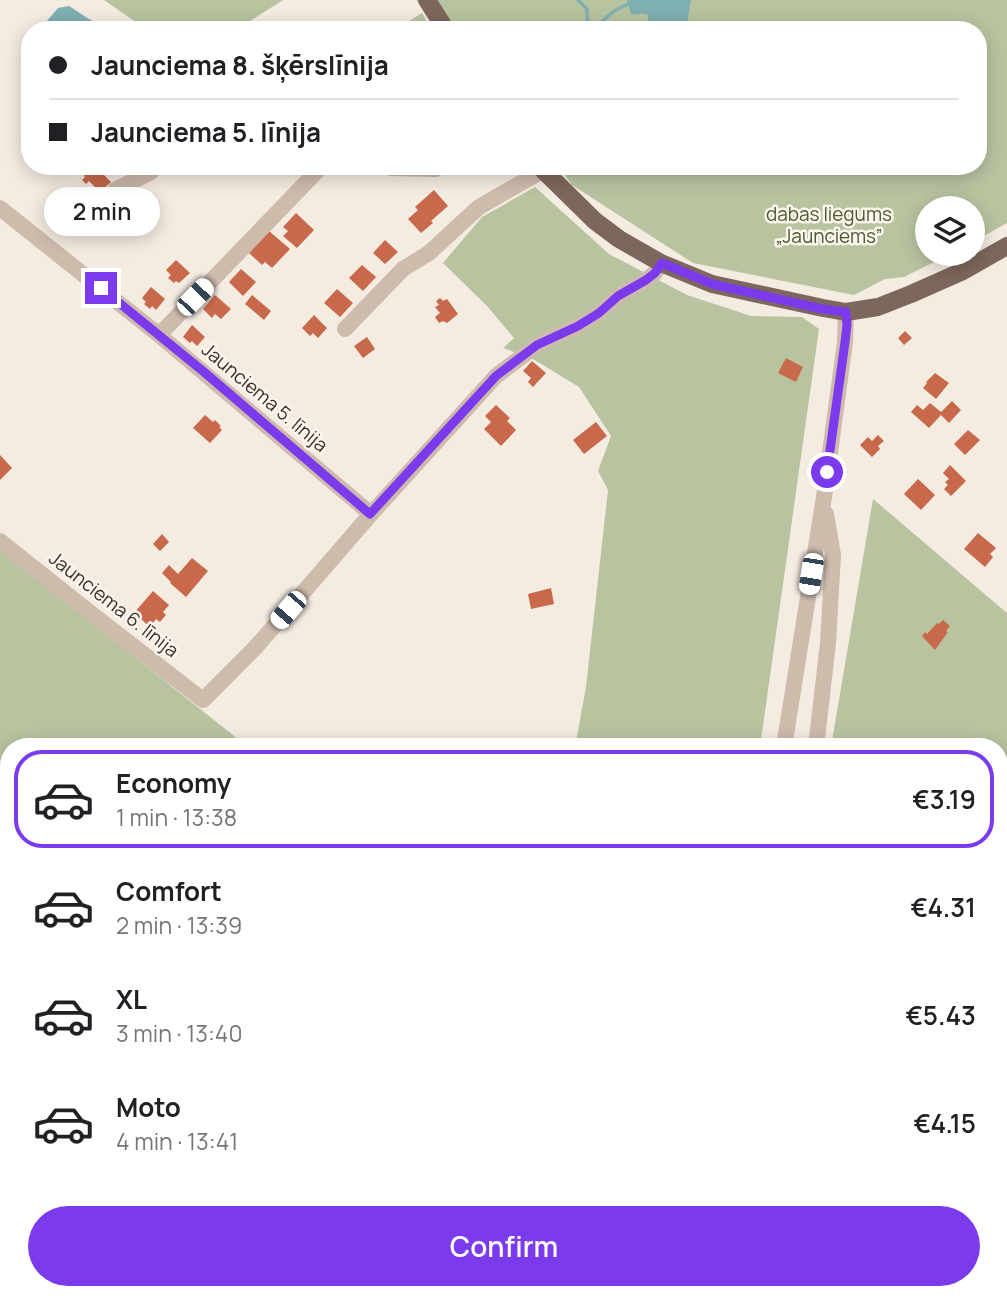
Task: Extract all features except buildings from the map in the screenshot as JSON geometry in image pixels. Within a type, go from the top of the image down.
[{"type":"main road","points":[[426,0],[440,21]]},
{"type":"main road","points":[[547,175],[595,221],[619,239],[662,263],[712,284],[822,309],[846,312],[878,307],[963,271],[1007,246]]},
{"type":"street","points":[[115,190],[148,175]]},
{"type":"street","points":[[159,335],[313,175]]},
{"type":"street","points":[[345,329],[403,269],[429,253],[479,207],[531,175]]},
{"type":"street","name":"Jaunciema 5. līnija","points":[[0,208],[159,335],[370,514]]},
{"type":"street","points":[[370,514],[496,376],[537,345],[599,313],[618,296],[655,273],[662,263]]},
{"type":"street","points":[[785,738],[824,497],[845,342],[846,312]]},
{"type":"street","points":[[817,738],[828,643],[833,555],[824,497]]},
{"type":"street","name":"Jaunciema 6. līnija","points":[[0,541],[203,700],[255,648],[370,514]]},
{"type":"green space","points":[[104,0],[283,0],[250,21],[134,21]]},
{"type":"green space","name":"dabas liegums „Jaunciems”","points":[[416,0],[1007,0],[1007,223],[985,235],[985,196],[915,196],[915,266],[926,266],[904,277],[885,279],[854,295],[693,263],[572,185],[565,175],[987,175],[987,21],[438,21]]},
{"type":"green space","points":[[422,13],[427,21],[409,21]]},
{"type":"green space","points":[[535,187],[609,254],[687,295],[751,316],[802,317],[819,329],[761,738],[577,738],[586,687],[608,490],[598,471],[611,436],[579,387],[533,359],[503,348],[514,338],[487,306],[443,263],[482,217]]},
{"type":"green space","points":[[873,499],[1007,613],[1007,738],[833,738]]},
{"type":"green space","points":[[0,550],[237,738],[0,738]]},
{"type":"water","points":[[627,0],[691,0],[688,21],[648,21],[648,15],[631,14]]},
{"type":"water","points":[[69,6],[92,21],[47,21],[58,8]]},
{"type":"waterway","points":[[578,0],[587,9],[588,21]]},
{"type":"waterway","points":[[603,21],[628,4]]},
{"type":"route","points":[[101,288],[370,514],[496,376],[537,345],[599,313],[618,296],[655,273],[662,263],[712,284],[846,312],[845,342],[827,472]]}]
